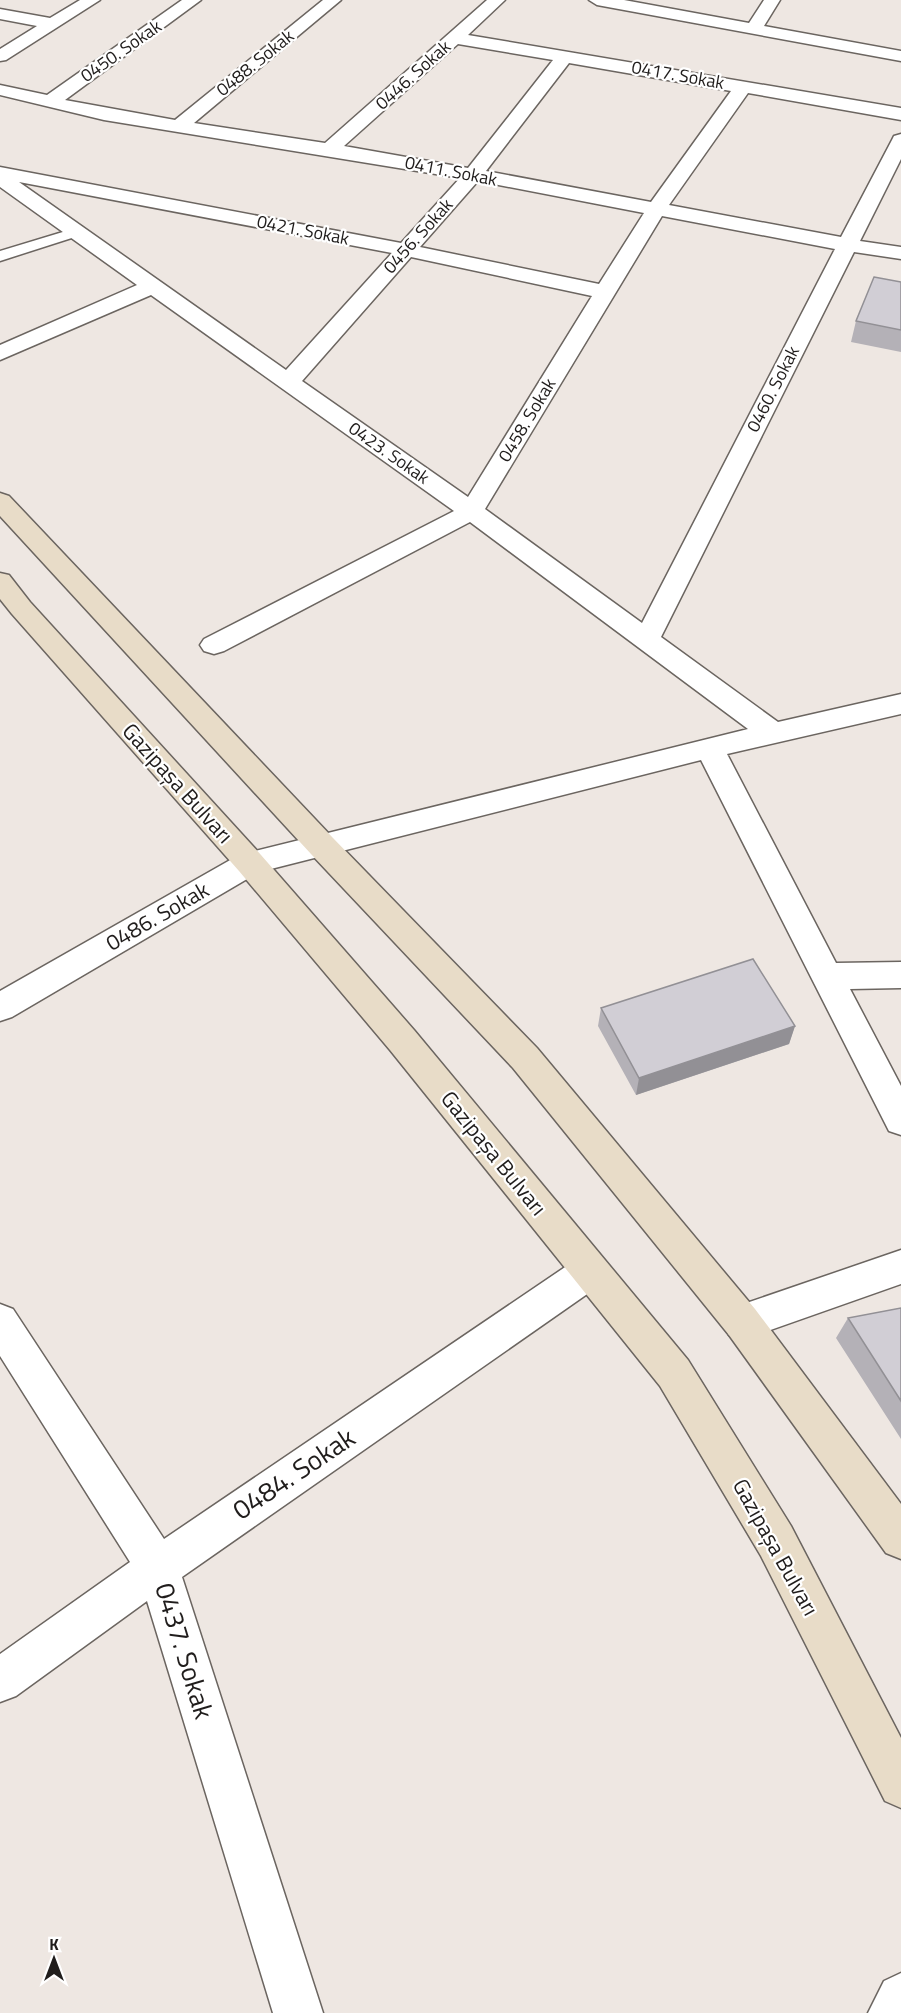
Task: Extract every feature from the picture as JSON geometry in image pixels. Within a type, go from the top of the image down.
[{"type":"main road","points":[[0,501],[322,846],[525,1058],[742,1322],[901,1538]]},
{"type":"main road","name":"Gazipaşa Bulvarı","points":[[0,581],[21,608],[250,862],[402,1040],[674,1373],[776,1541],[901,1785]]},
{"type":"street","points":[[0,56],[92,0]]},
{"type":"street","name":"0450. Sokak","points":[[50,102],[193,0]]},
{"type":"street","name":"0488. Sokak","points":[[178,126],[333,0]]},
{"type":"street","name":"0446. Sokak","points":[[329,150],[497,0]]},
{"type":"street","points":[[597,0],[901,56]]},
{"type":"street","points":[[753,28],[772,0]]},
{"type":"street","points":[[0,14],[52,24]]},
{"type":"street","name":"0417. Sokak","points":[[454,38],[901,114]]},
{"type":"street","name":"0456. Sokak","points":[[288,382],[473,175],[565,56]]},
{"type":"street","name":"0458. Sokak","points":[[471,512],[656,209],[743,87]]},
{"type":"street","name":"0411. Sokak","points":[[0,90],[104,114],[473,175],[901,253]]},
{"type":"street","name":"0460. Sokak","points":[[646,639],[901,140]]},
{"type":"street","name":"0421. Sokak","points":[[0,173],[406,250],[605,292]]},
{"type":"street","name":"0423. Sokak","points":[[0,178],[471,512],[775,734]]},
{"type":"street","points":[[0,353],[153,286]]},
{"type":"street","points":[[214,645],[471,512]]},
{"type":"street","name":"0486. Sokak","points":[[0,1007],[250,862],[710,748],[901,704]]},
{"type":"street","points":[[710,748],[901,1120]]},
{"type":"street","points":[[827,976],[901,975]]},
{"type":"street","points":[[742,1322],[901,1267]]},
{"type":"street","name":"0484. Sokak","points":[[0,1680],[590,1271]]},
{"type":"street","name":"0437. Sokak","points":[[0,1322],[158,1569],[298,2013]]},
{"type":"street","points":[[893,2013],[901,1998]]},
{"type":"lane","points":[[0,256],[76,232]]},
{"type":"building","points":[[874,277],[901,282],[901,330],[856,321]]},
{"type":"building","points":[[753,959],[795,1026],[639,1078],[601,1008]]},
{"type":"building","points":[[901,1308],[901,1401],[848,1318]]}]
